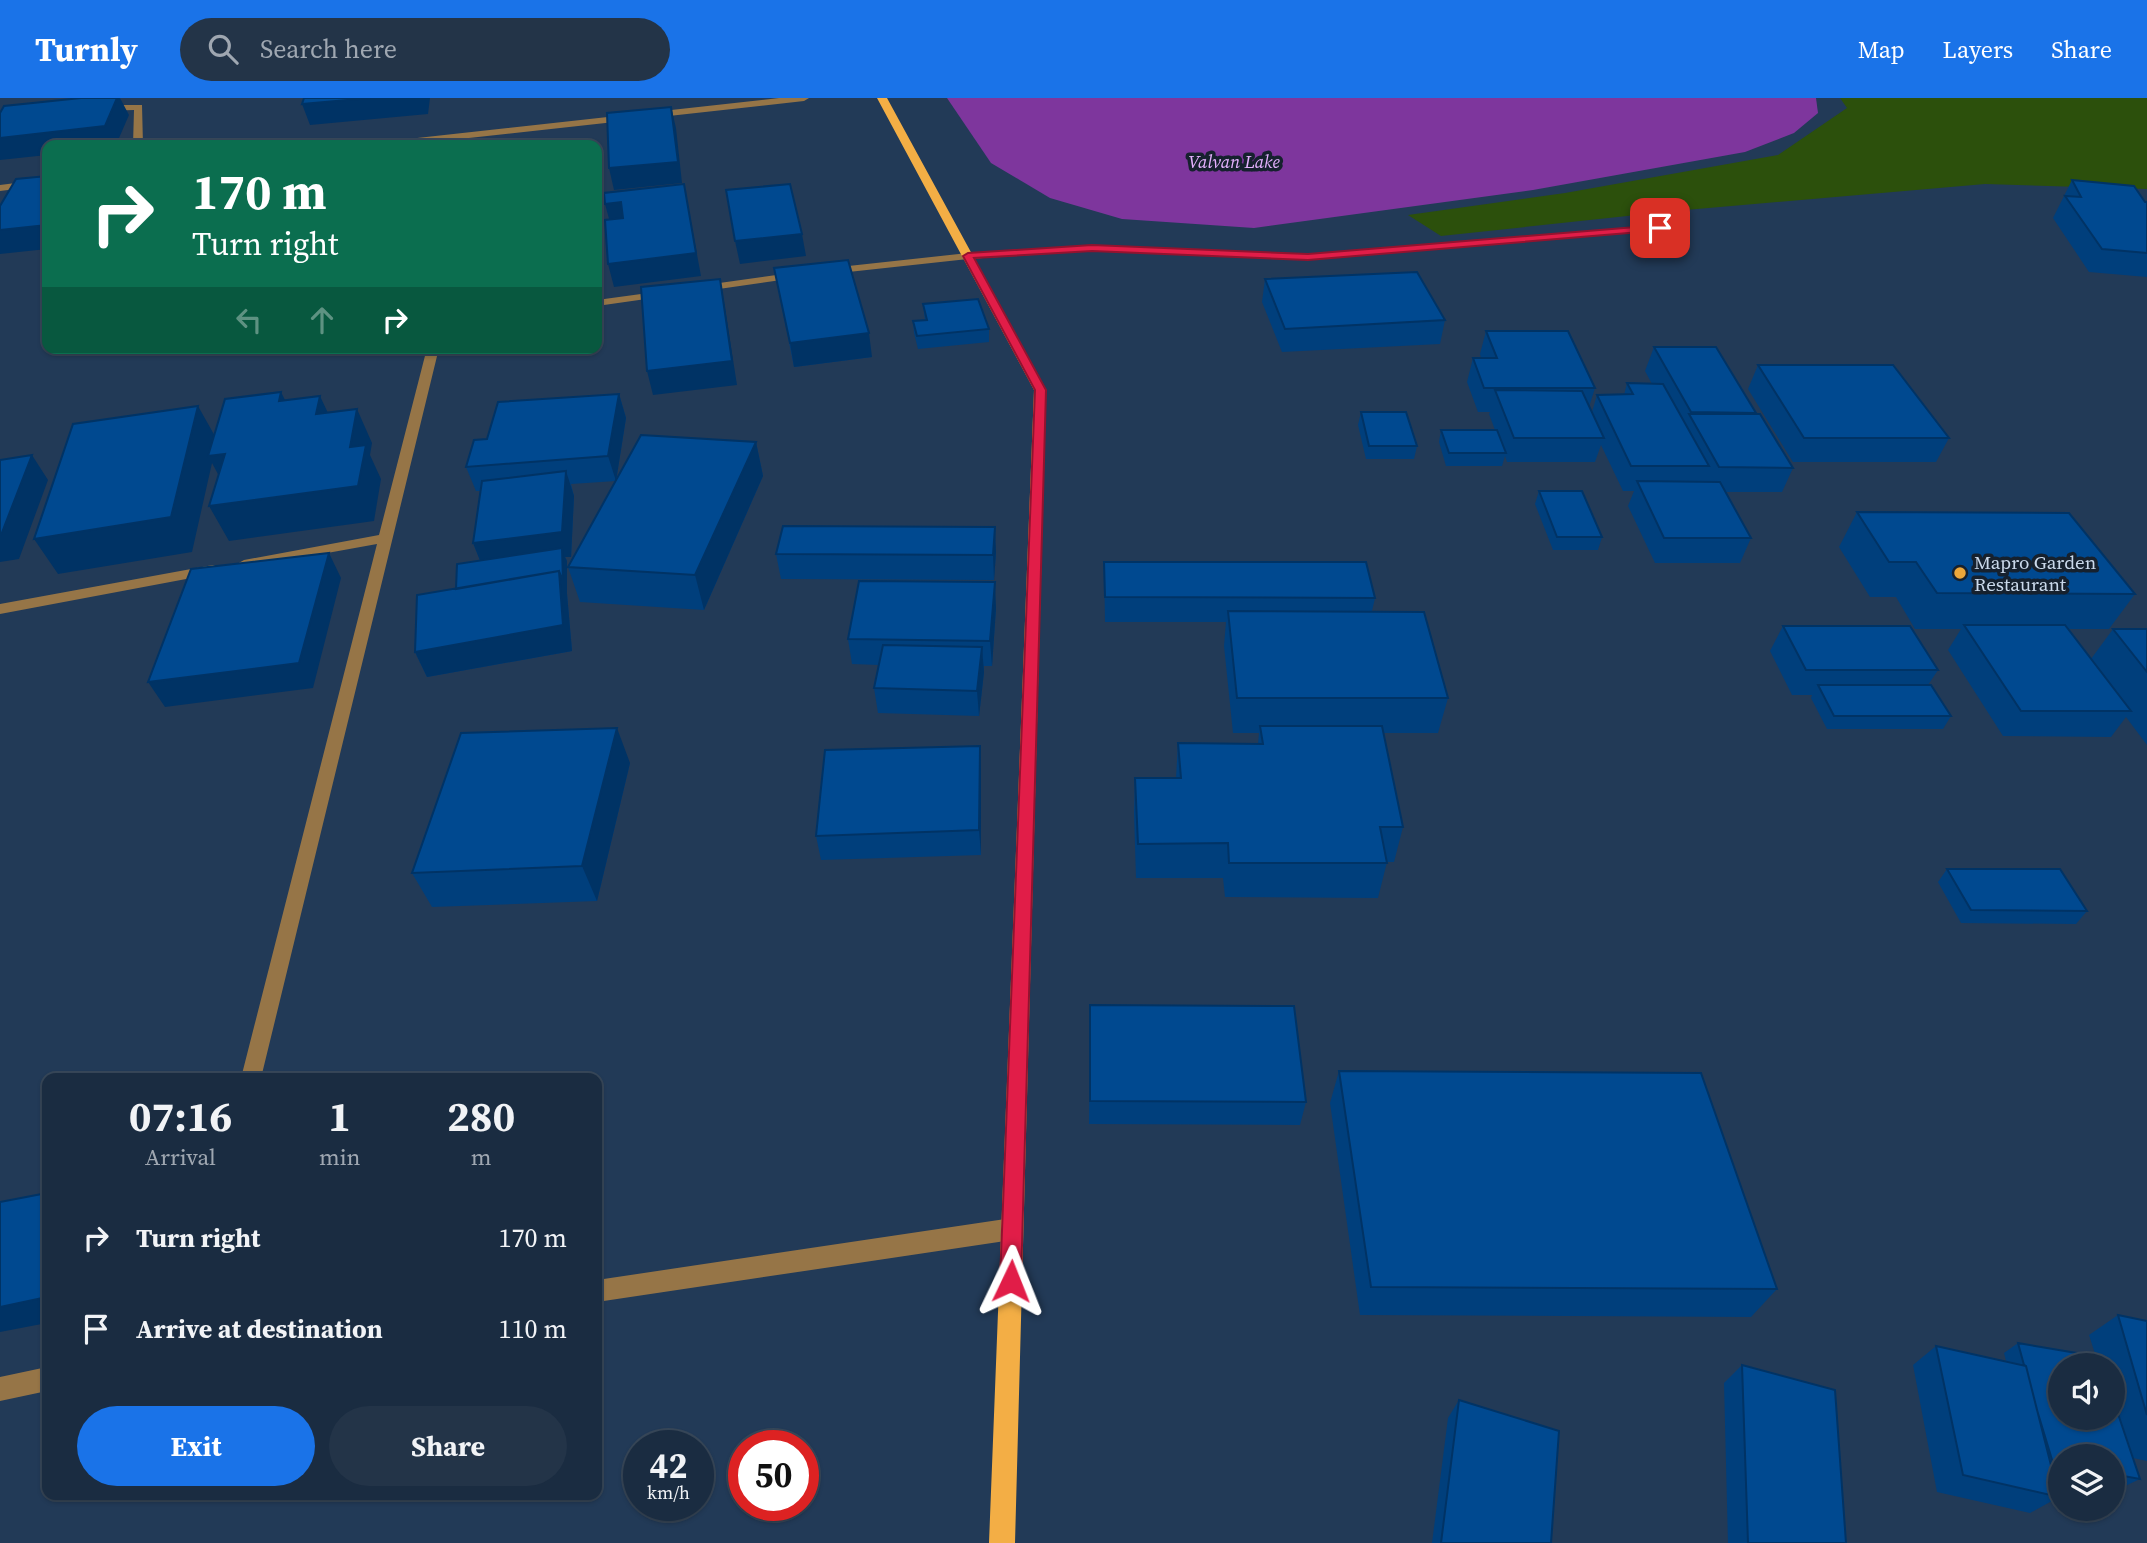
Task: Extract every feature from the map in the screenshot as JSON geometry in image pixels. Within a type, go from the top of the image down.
[{"type":"main road","points":[[883,98],[1040,390],[1002,1543]]},
{"type":"street","points":[[427,140],[804,98]]},
{"type":"street","points":[[83,109],[139,107],[138,140]]},
{"type":"street","points":[[481,140],[482,134]]},
{"type":"street","points":[[0,188],[42,183]]},
{"type":"street","points":[[692,290],[870,265],[1092,248],[1308,257],[1660,228]]},
{"type":"street","points":[[602,302],[679,292]]},
{"type":"street","points":[[252,1073],[431,354]]},
{"type":"street","points":[[0,610],[385,538]]},
{"type":"street","points":[[602,1290],[1012,1228]]},
{"type":"street","points":[[0,1389],[42,1380]]},
{"type":"green space","points":[[1840,98],[2147,98],[2147,189],[1985,184],[1674,211],[1441,236],[1408,215],[1565,193],[1778,155],[1847,108]]},
{"type":"water","name":"Valvan Lake","points":[[947,98],[1816,98],[1818,113],[1794,133],[1745,152],[1533,190],[1254,228],[1122,219],[1050,198],[991,163]]},
{"type":"building","points":[[81,98],[117,98],[105,126],[0,138],[0,113],[4,106]]},
{"type":"building","points":[[304,98],[370,98],[302,104]]},
{"type":"building","points":[[671,107],[678,162],[609,168],[607,113]]},
{"type":"building","points":[[42,176],[42,226],[0,230],[0,206],[16,179]]},
{"type":"building","points":[[2072,180],[2134,186],[2147,202],[2147,253],[2102,249],[2065,196],[2081,197]]},
{"type":"building","points":[[684,184],[696,253],[608,264],[605,220],[623,218],[621,202],[605,204],[604,193]]},
{"type":"building","points":[[790,184],[802,234],[735,241],[726,190]]},
{"type":"building","points":[[848,260],[869,333],[790,343],[774,268]]},
{"type":"building","points":[[1417,272],[1445,320],[1285,329],[1265,279]]},
{"type":"building","points":[[720,279],[732,361],[647,371],[641,287]]},
{"type":"building","points":[[978,299],[989,329],[917,336],[913,321],[927,320],[923,304]]},
{"type":"building","points":[[1486,331],[1568,331],[1595,388],[1484,388],[1473,358],[1497,358]]},
{"type":"building","points":[[1654,347],[1716,347],[1756,413],[1691,412]]},
{"type":"building","points":[[1758,365],[1893,365],[1949,438],[1804,438]]},
{"type":"building","points":[[1627,383],[1663,384],[1709,466],[1631,466],[1597,395],[1633,394]]},
{"type":"building","points":[[1495,390],[1582,391],[1604,438],[1514,438]]},
{"type":"building","points":[[281,392],[279,401],[320,396],[316,414],[357,409],[350,447],[366,445],[358,486],[209,506],[225,454],[208,456],[225,399]]},
{"type":"building","points":[[619,394],[608,456],[466,467],[474,440],[487,439],[498,402]]},
{"type":"building","points":[[198,406],[171,517],[34,539],[73,424]]},
{"type":"building","points":[[1361,412],[1406,412],[1417,446],[1369,446]]},
{"type":"building","points":[[1689,414],[1760,414],[1793,468],[1719,467]]},
{"type":"building","points":[[1441,430],[1497,430],[1506,453],[1449,453]]},
{"type":"building","points":[[641,435],[756,442],[695,575],[568,567]]},
{"type":"building","points":[[32,455],[1,535],[0,535],[0,460]]},
{"type":"building","points":[[566,471],[562,532],[473,543],[482,481]]},
{"type":"building","points":[[1637,481],[1720,482],[1751,538],[1664,538]]},
{"type":"building","points":[[1539,491],[1582,491],[1602,537],[1557,537]]},
{"type":"building","points":[[1857,512],[2069,513],[2135,594],[1937,593],[1916,562],[1889,562]]},
{"type":"building","points":[[783,526],[995,527],[993,555],[776,554]]},
{"type":"building","points":[[562,548],[563,581],[559,571],[456,589],[457,564]]},
{"type":"building","points":[[329,553],[299,663],[148,682],[191,569]]},
{"type":"building","points":[[1104,562],[1366,562],[1375,598],[1105,597]]},
{"type":"building","points":[[559,571],[563,625],[415,652],[417,595]]},
{"type":"building","points":[[859,581],[995,582],[990,641],[848,639]]},
{"type":"building","points":[[1228,611],[1424,612],[1448,698],[1237,698]]},
{"type":"building","points":[[1964,625],[2065,625],[2131,711],[2021,711]]},
{"type":"building","points":[[1783,626],[1910,626],[1938,670],[1806,670]]},
{"type":"building","points":[[2113,629],[2147,629],[2147,672]]},
{"type":"building","points":[[883,645],[982,647],[977,691],[874,688]]},
{"type":"building","points":[[1818,685],[1931,685],[1951,716],[1834,716]]},
{"type":"building","points":[[1260,726],[1382,726],[1403,827],[1380,827],[1387,863],[1229,863],[1228,843],[1138,844],[1135,778],[1181,778],[1178,743],[1263,744]]},
{"type":"building","points":[[617,728],[582,866],[412,873],[461,733]]},
{"type":"building","points":[[980,746],[979,830],[816,836],[825,750]]},
{"type":"building","points":[[1947,869],[2060,869],[2087,911],[1971,910]]},
{"type":"building","points":[[1090,1005],[1294,1006],[1306,1102],[1090,1101]]},
{"type":"building","points":[[1339,1071],[1701,1073],[1777,1289],[1371,1287]]},
{"type":"building","points":[[42,1194],[42,1298],[0,1307],[0,1202]]},
{"type":"building","points":[[2118,1315],[2147,1321],[2147,1415]]},
{"type":"building","points":[[2018,1343],[2077,1353],[2048,1353],[2048,1430],[2123,1430],[2140,1479],[2125,1476],[2125,1444],[2048,1444],[2048,1446]]},
{"type":"building","points":[[1936,1346],[2026,1366],[2048,1453],[2048,1494],[1963,1475]]},
{"type":"building","points":[[1742,1365],[1835,1390],[1846,1543],[1748,1543]]},
{"type":"building","points":[[1459,1400],[1559,1431],[1551,1543],[1441,1543]]},
{"type":"place","name":"Mapro Garden Restaurant","points":[[1960,573]]},
{"type":"route","points":[[1011,1281],[1040,390],[968,256],[1092,248],[1308,257],[1660,228]]}]
